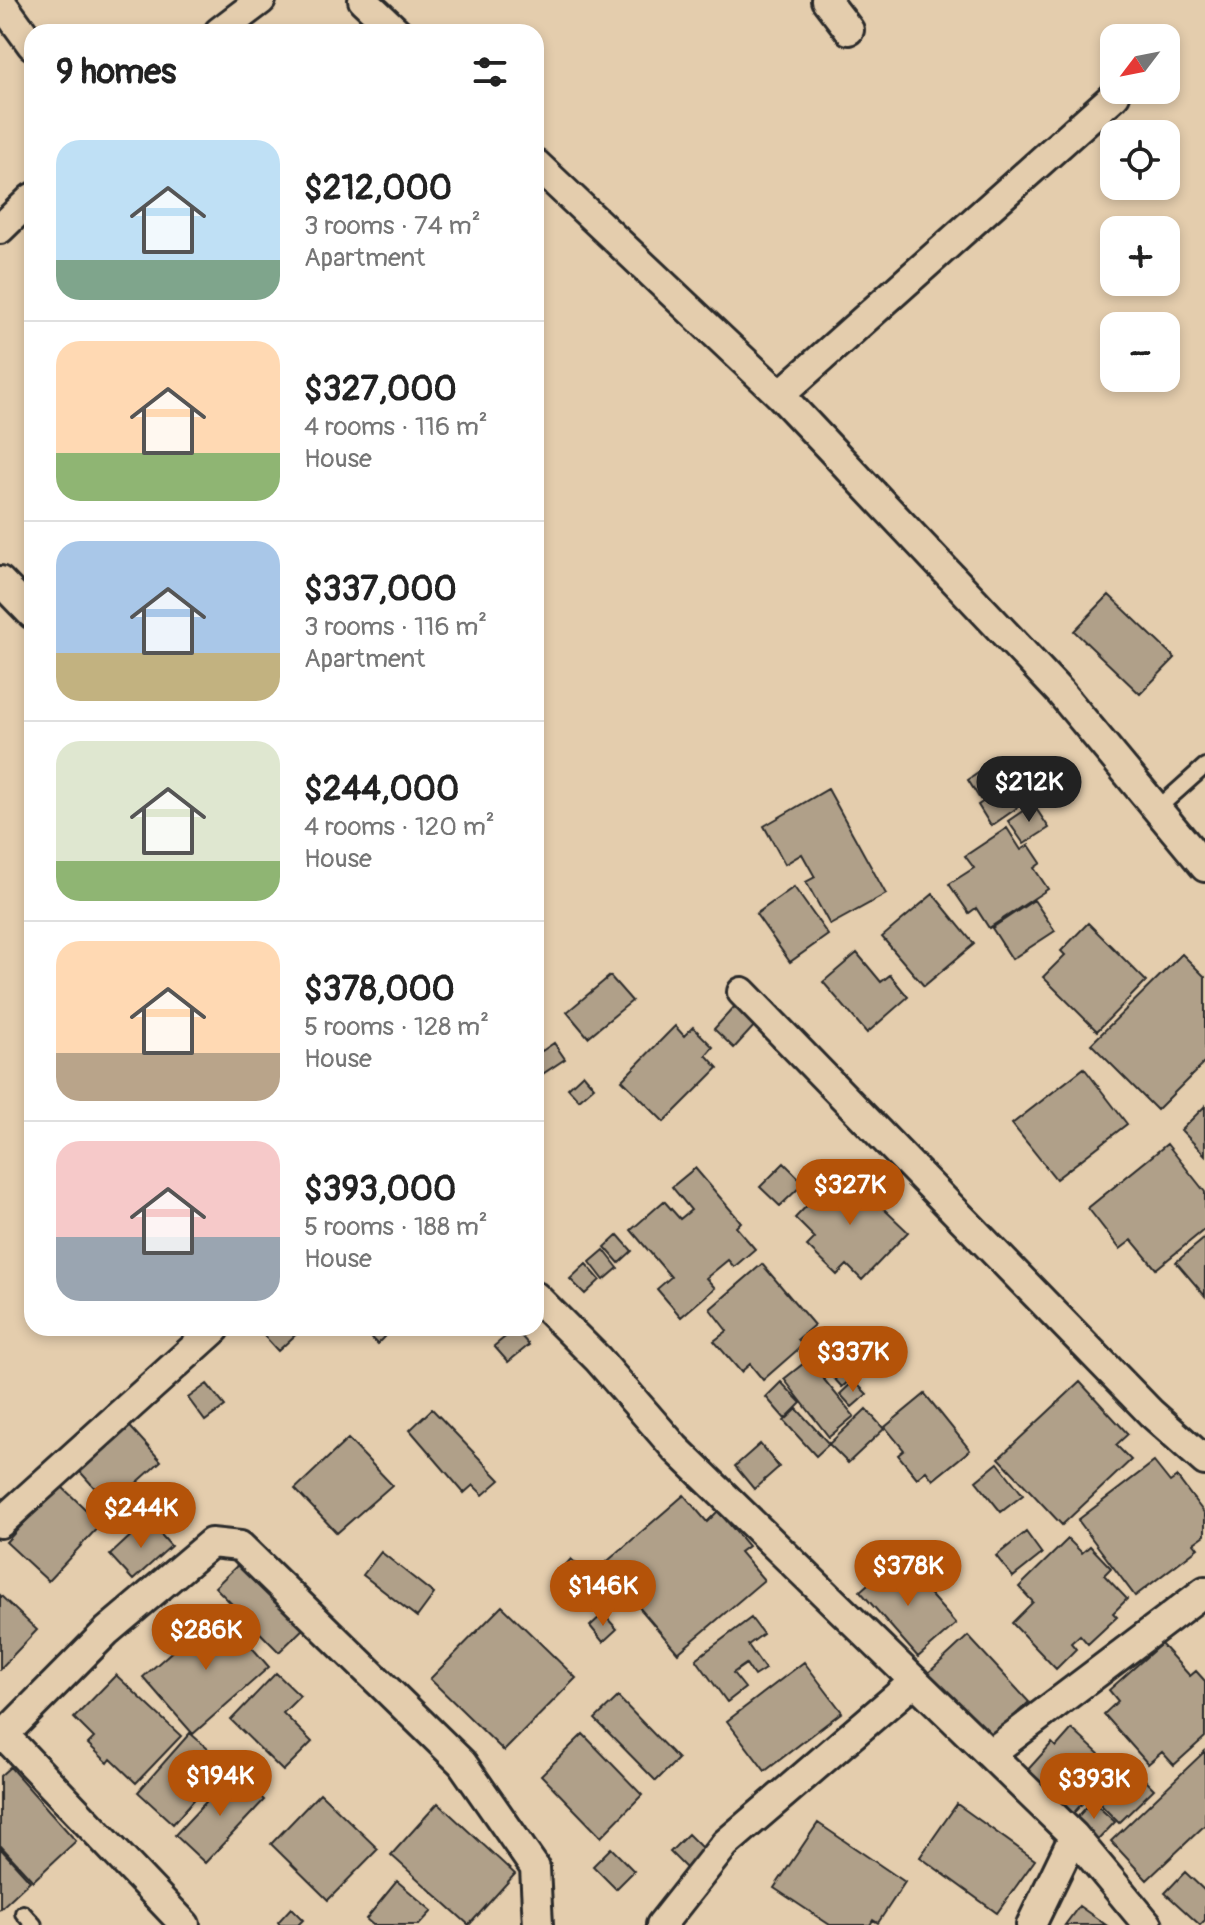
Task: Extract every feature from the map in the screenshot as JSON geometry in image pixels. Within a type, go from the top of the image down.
[{"type":"street","points":[[230,24],[261,0]]},
{"type":"street","points":[[363,0],[388,24]]},
{"type":"street","points":[[826,0],[849,30]]},
{"type":"street","points":[[0,1],[24,34]]},
{"type":"street","points":[[780,395],[1105,104]]},
{"type":"street","points":[[544,172],[780,395],[1060,692],[1205,867]]},
{"type":"street","points":[[0,229],[24,206]]},
{"type":"street","points":[[0,581],[24,606]]},
{"type":"street","points":[[742,992],[1151,1413],[1205,1461]]},
{"type":"street","points":[[544,1305],[598,1359],[675,1448],[1074,1836],[1148,1925]]},
{"type":"street","points":[[0,1523],[207,1336]]},
{"type":"street","points":[[185,1925],[2,1737],[107,1631],[211,1543],[240,1546],[462,1763],[535,1868],[538,1925]]},
{"type":"street","points":[[991,1753],[1205,1591]]},
{"type":"street","points":[[661,1925],[725,1844],[915,1681]]},
{"type":"street","points":[[1031,1925],[1074,1836]]},
{"type":"lane","points":[[1157,809],[1205,766]]},
{"type":"lane","points":[[23,1913],[34,1925]]},
{"type":"building","points":[[1109,595],[1175,658],[1140,694],[1074,631]]},
{"type":"building","points":[[1003,756],[1016,775],[980,799],[968,780]]},
{"type":"building","points":[[1004,788],[1017,808],[991,826],[978,805]]},
{"type":"building","points":[[828,789],[886,894],[830,925],[806,882],[815,877],[802,854],[785,864],[764,826]]},
{"type":"building","points":[[1033,804],[1049,828],[1024,844],[1008,821]]},
{"type":"building","points":[[1007,828],[1021,850],[1029,845],[1041,863],[1034,868],[1048,889],[989,928],[976,908],[969,913],[949,884],[974,868],[965,856]]},
{"type":"building","points":[[794,887],[828,935],[790,962],[756,914]]},
{"type":"building","points":[[933,894],[974,944],[924,986],[882,937]]},
{"type":"building","points":[[1034,900],[1055,931],[1012,959],[992,928]]},
{"type":"building","points":[[1088,923],[1146,981],[1097,1031],[1043,977],[1065,955],[1061,951]]},
{"type":"building","points":[[857,953],[881,982],[890,975],[908,997],[867,1033],[823,982]]},
{"type":"building","points":[[1182,954],[1205,977],[1205,1062],[1157,1110],[1091,1044]]},
{"type":"building","points":[[610,976],[632,1001],[588,1037],[567,1012]]},
{"type":"building","points":[[736,1005],[756,1024],[734,1048],[714,1029]]},
{"type":"building","points":[[675,1026],[684,1036],[693,1027],[713,1047],[706,1055],[718,1068],[664,1122],[622,1080]]},
{"type":"building","points":[[554,1043],[565,1059],[544,1073],[544,1050]]},
{"type":"building","points":[[1084,1068],[1127,1124],[1056,1179],[1012,1124]]},
{"type":"building","points":[[583,1074],[594,1087],[579,1100],[568,1088]]},
{"type":"building","points":[[1205,1106],[1205,1155],[1181,1130]]},
{"type":"building","points":[[1167,1144],[1205,1192],[1205,1229],[1156,1269],[1132,1240],[1120,1249],[1088,1208]]},
{"type":"building","points":[[784,1163],[804,1183],[780,1206],[760,1187]]},
{"type":"building","points":[[695,1168],[741,1222],[736,1227],[755,1249],[734,1267],[728,1260],[706,1278],[715,1288],[681,1317],[657,1289],[671,1277],[631,1230],[664,1201],[680,1219],[691,1210],[672,1187]]},
{"type":"building","points":[[842,1169],[908,1232],[862,1280],[847,1265],[837,1275],[807,1246],[815,1238],[795,1218]]},
{"type":"building","points":[[618,1235],[632,1251],[619,1263],[605,1247]]},
{"type":"building","points":[[1205,1238],[1205,1296],[1176,1262]]},
{"type":"building","points":[[604,1250],[618,1268],[604,1280],[590,1262]]},
{"type":"building","points":[[586,1264],[600,1280],[585,1294],[570,1279]]},
{"type":"building","points":[[762,1264],[814,1325],[798,1339],[803,1345],[763,1380],[750,1364],[741,1372],[714,1341],[727,1331],[710,1309]]},
{"type":"building","points":[[264,1336],[294,1336],[278,1351]]},
{"type":"building","points":[[370,1336],[385,1336],[377,1344]]},
{"type":"building","points":[[506,1336],[521,1336],[529,1345],[508,1362],[494,1346]]},
{"type":"building","points":[[826,1337],[859,1372],[842,1387],[810,1352]]},
{"type":"building","points":[[808,1360],[854,1416],[829,1437],[784,1379]]},
{"type":"building","points":[[854,1381],[867,1394],[852,1407],[840,1394]]},
{"type":"building","points":[[781,1382],[801,1403],[785,1419],[766,1397]]},
{"type":"building","points":[[1080,1382],[1128,1434],[1116,1445],[1131,1460],[1062,1525],[999,1458]]},
{"type":"building","points":[[207,1384],[225,1406],[205,1421],[188,1398]]},
{"type":"building","points":[[925,1394],[970,1450],[933,1480],[926,1471],[917,1478],[898,1455],[904,1450],[885,1427]]},
{"type":"building","points":[[432,1409],[500,1480],[483,1495],[473,1485],[464,1493],[410,1430]]},
{"type":"building","points":[[797,1409],[829,1444],[816,1456],[784,1421]]},
{"type":"building","points":[[866,1409],[884,1429],[848,1463],[829,1444]]},
{"type":"building","points":[[124,1420],[161,1461],[111,1506],[74,1465]]},
{"type":"building","points":[[348,1439],[392,1485],[337,1533],[295,1489]]},
{"type":"building","points":[[760,1444],[779,1467],[754,1489],[735,1466]]},
{"type":"building","points":[[1154,1462],[1170,1482],[1177,1477],[1205,1514],[1205,1535],[1194,1543],[1198,1548],[1135,1596],[1078,1520]]},
{"type":"building","points":[[998,1463],[1023,1495],[1001,1512],[976,1481]]},
{"type":"building","points":[[60,1485],[101,1524],[48,1581],[6,1542]]},
{"type":"building","points":[[684,1495],[707,1522],[718,1511],[748,1546],[740,1552],[764,1580],[678,1653],[603,1565]]},
{"type":"building","points":[[148,1520],[171,1546],[133,1580],[110,1555]]},
{"type":"building","points":[[1026,1532],[1042,1554],[1013,1577],[996,1556]]},
{"type":"building","points":[[1068,1539],[1082,1553],[1090,1546],[1111,1568],[1104,1575],[1127,1599],[1113,1613],[1117,1617],[1088,1644],[1080,1635],[1071,1643],[1076,1649],[1056,1669],[1012,1623],[1033,1602],[1019,1587]]},
{"type":"building","points":[[381,1552],[434,1594],[417,1617],[363,1575]]},
{"type":"building","points":[[898,1558],[956,1624],[918,1657],[860,1591]]},
{"type":"building","points":[[244,1559],[308,1624],[279,1652],[215,1587]]},
{"type":"building","points":[[571,1559],[604,1589],[585,1609],[552,1580]]},
{"type":"building","points":[[0,1595],[37,1630],[0,1669]]},
{"type":"building","points":[[502,1606],[576,1678],[504,1751],[430,1679]]},
{"type":"building","points":[[219,1610],[269,1667],[193,1734],[143,1677]]},
{"type":"building","points":[[603,1614],[617,1629],[603,1642],[590,1626]]},
{"type":"building","points":[[751,1618],[763,1634],[748,1645],[765,1669],[754,1676],[746,1664],[733,1673],[745,1688],[727,1702],[696,1659]]},
{"type":"building","points":[[968,1636],[1029,1702],[986,1742],[925,1676]]},
{"type":"building","points":[[1161,1644],[1190,1676],[1196,1671],[1205,1681],[1205,1737],[1174,1765],[1162,1752],[1148,1764],[1104,1714],[1118,1701],[1109,1690]]},
{"type":"building","points":[[804,1662],[842,1712],[765,1771],[727,1721]]},
{"type":"building","points":[[276,1673],[300,1696],[283,1713],[312,1742],[283,1771],[231,1720]]},
{"type":"building","points":[[116,1675],[181,1736],[136,1783],[111,1759],[108,1763],[88,1744],[94,1738],[74,1718]]},
{"type":"building","points":[[618,1697],[678,1759],[656,1781],[595,1719]]},
{"type":"building","points":[[1072,1729],[1114,1768],[1070,1817],[1024,1774],[1052,1743],[1056,1747]]},
{"type":"building","points":[[190,1733],[225,1764],[173,1824],[138,1792]]},
{"type":"building","points":[[583,1734],[642,1795],[601,1837],[541,1775]]},
{"type":"building","points":[[1205,1751],[1205,1825],[1147,1880],[1111,1841]]},
{"type":"building","points":[[1126,1761],[1154,1789],[1119,1823],[1091,1795]]},
{"type":"building","points":[[10,1767],[76,1841],[33,1881],[0,1845],[0,1776]]},
{"type":"building","points":[[234,1772],[264,1800],[205,1863],[175,1835]]},
{"type":"building","points":[[320,1793],[378,1849],[328,1900],[271,1844]]},
{"type":"building","points":[[1092,1801],[1115,1822],[1097,1841],[1074,1821]]},
{"type":"building","points":[[438,1803],[515,1874],[469,1925],[391,1855]]},
{"type":"building","points":[[957,1804],[1035,1860],[997,1913],[920,1857]]},
{"type":"building","points":[[818,1823],[905,1882],[878,1923],[873,1920],[870,1925],[830,1925],[774,1888]]},
{"type":"building","points":[[688,1834],[705,1851],[687,1869],[670,1852]]},
{"type":"building","points":[[0,1848],[30,1881],[0,1909]]},
{"type":"building","points":[[611,1848],[634,1871],[616,1889],[593,1866]]},
{"type":"building","points":[[1185,1872],[1205,1891],[1205,1920],[1200,1925],[1165,1893]]},
{"type":"building","points":[[397,1881],[432,1911],[419,1925],[373,1925],[366,1919]]},
{"type":"building","points":[[1079,1906],[1106,1925],[1065,1925]]},
{"type":"building","points":[[291,1908],[303,1920],[298,1925],[280,1925],[278,1922]]}]
